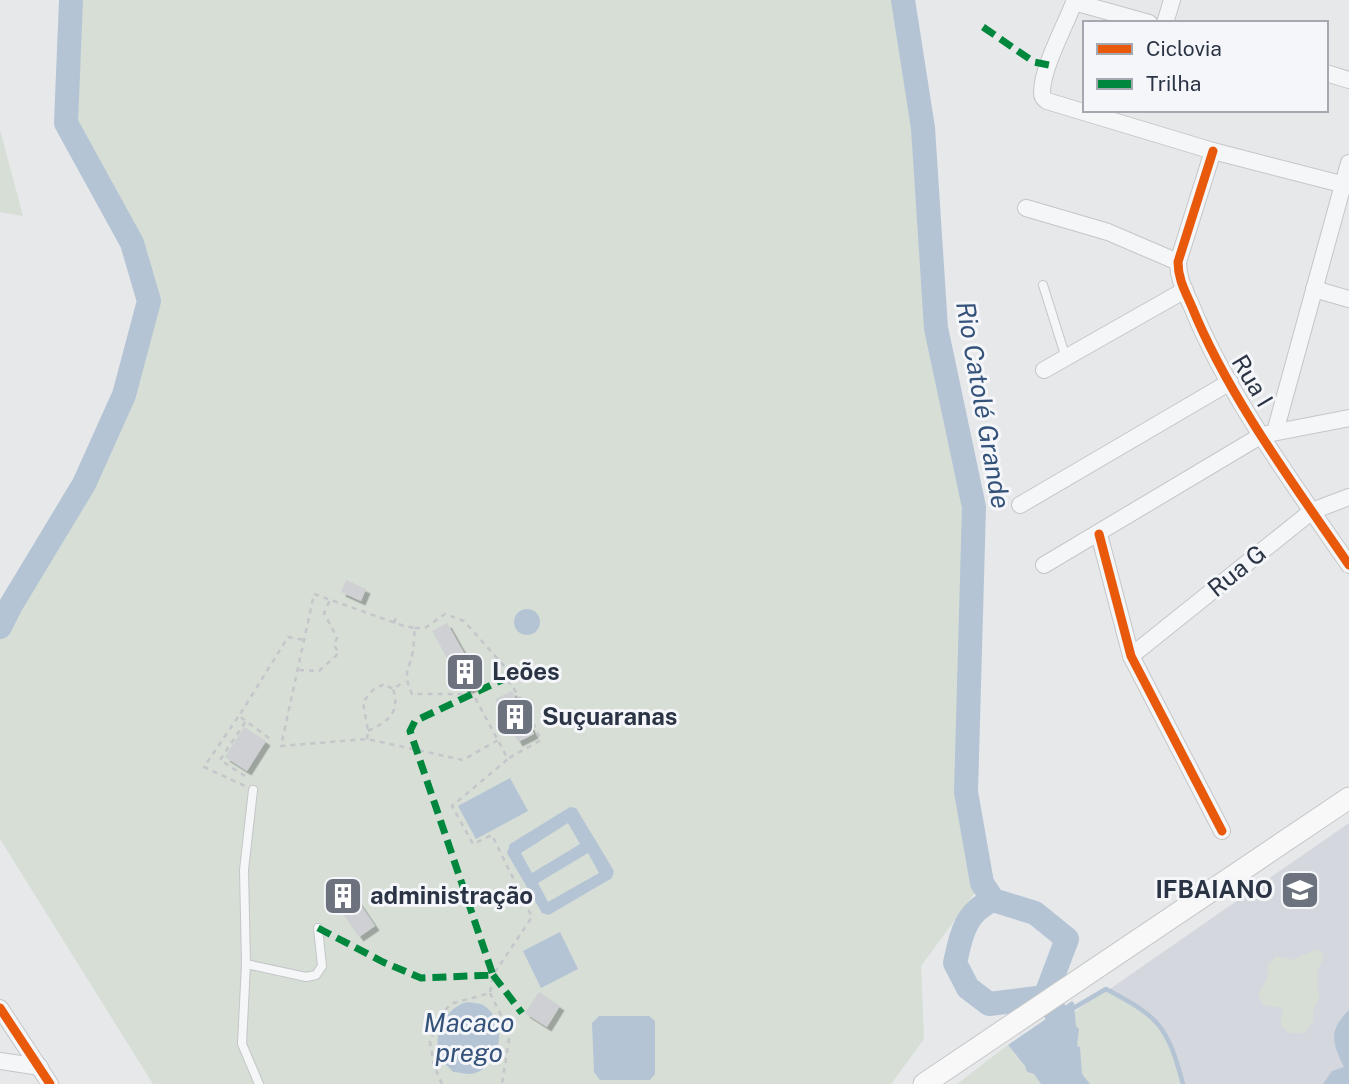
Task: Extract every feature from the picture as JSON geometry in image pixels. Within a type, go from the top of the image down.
[{"type":"main road","points":[[924,1084],[1349,798]]},
{"type":"street","points":[[1166,21],[1172,0]]},
{"type":"street","points":[[1142,21],[1074,1],[1049,65],[1042,91],[1044,99],[1213,151],[1346,185]]},
{"type":"street","points":[[1328,74],[1349,80]]},
{"type":"street","points":[[1127,126],[1132,112]]},
{"type":"street","points":[[1026,208],[1108,232],[1178,261],[1213,151]]},
{"type":"street","points":[[1268,433],[1346,185],[1349,163]]},
{"type":"street","name":"Rua I","points":[[1178,261],[1178,275],[1203,334],[1230,382],[1268,433],[1312,511],[1349,565]]},
{"type":"street","points":[[1314,289],[1349,299]]},
{"type":"street","points":[[1044,370],[1185,290]]},
{"type":"street","points":[[1020,505],[1230,382]]},
{"type":"street","points":[[1044,565],[1268,433],[1349,418]]},
{"type":"street","name":"Rua G","points":[[1131,656],[1312,511],[1349,497]]},
{"type":"street","points":[[1099,534],[1131,656],[1222,831]]},
{"type":"street","points":[[0,1008],[50,1084]]},
{"type":"street","points":[[0,1061],[40,1067]]},
{"type":"lane","points":[[1043,285],[1066,358]]},
{"type":"lane","points":[[250,789],[244,870],[246,964],[242,1044],[258,1084]]},
{"type":"lane","points":[[246,964],[306,977],[316,975],[322,966],[318,928]]},
{"type":"path","points":[[498,740],[463,760],[367,739],[282,746],[314,594],[415,628],[425,628],[445,614],[464,621],[505,667],[505,676],[523,702],[541,740],[508,759],[452,806],[473,844],[492,835],[532,917],[493,975],[490,993],[510,1033],[502,1084]]},
{"type":"path","points":[[299,670],[320,671],[339,653],[334,645],[337,638],[324,613],[330,600]]},
{"type":"path","points":[[394,622],[397,615]]},
{"type":"path","points":[[415,628],[413,653],[407,666],[406,680],[412,694],[473,694],[508,759]]},
{"type":"path","points":[[250,789],[204,767],[288,637],[305,640]]},
{"type":"path","points":[[502,680],[505,676]]},
{"type":"path","points":[[393,689],[406,680]]},
{"type":"path","points":[[367,739],[363,702],[373,690],[384,684],[393,689],[396,699],[394,710],[386,723],[368,731]]},
{"type":"path","points":[[239,716],[270,738]]},
{"type":"path","points":[[245,776],[220,760],[246,721]]},
{"type":"path","points":[[442,1084],[434,1066],[430,1042],[438,1020],[450,1004],[490,993]]},
{"type":"shaded area","points":[[71,0],[903,0],[923,128],[936,328],[974,507],[966,792],[982,883],[921,966],[924,1039],[891,1084],[153,1084],[0,839],[0,627],[84,484],[124,395],[149,301],[132,243],[66,123]]},
{"type":"shaded area","points":[[0,130],[23,216],[0,212]]},
{"type":"shaded area","name":"IFBAIANO","points":[[1349,823],[1349,1084],[1071,1084],[1055,1027]]},
{"type":"shaded area","points":[[1318,949],[1324,955],[1317,973],[1319,998],[1313,1011],[1314,1020],[1305,1033],[1289,1033],[1281,1026],[1282,1008],[1263,1005],[1258,994],[1267,979],[1268,964],[1276,956],[1291,960]]},
{"type":"shaded area","points":[[1106,989],[1138,1007],[1159,1025],[1172,1048],[1183,1084],[1073,1084],[1068,1017]]},
{"type":"shaded area","points":[[1008,1045],[1027,1072],[1034,1074],[1041,1084],[957,1084]]},
{"type":"water","points":[[527,609],[536,613],[540,622],[536,631],[527,635],[518,631],[514,622],[518,613]]},
{"type":"water","points":[[510,778],[528,811],[476,839],[458,806]]},
{"type":"water","points":[[570,807],[576,808],[614,871],[612,878],[549,915],[542,913],[507,853],[510,844]],"holes":[[[568,823],[580,844],[532,873],[521,853]],[[588,853],[599,873],[548,902],[538,883]]]},
{"type":"water","points":[[560,932],[578,969],[541,988],[523,951]]},
{"type":"water","points":[[1072,1001],[1076,1026],[1079,1029],[1077,1046],[1080,1047],[1082,1074],[1090,1084],[1041,1084],[1034,1074],[1027,1072],[1008,1045]]},
{"type":"water","name":"Macaco prego","points":[[467,1002],[483,1005],[497,1022],[499,1033],[495,1055],[489,1064],[481,1071],[470,1074],[453,1072],[440,1057],[438,1046],[440,1030],[447,1015]]},
{"type":"water","points":[[1349,1010],[1349,1084],[1323,1084],[1332,1071],[1344,1067],[1334,1037],[1338,1024]]},
{"type":"water","points":[[599,1016],[649,1016],[655,1021],[655,1074],[650,1080],[600,1080],[594,1072],[592,1023]]},
{"type":"building","points":[[346,580],[366,589],[361,601],[341,592]]},
{"type":"building","points":[[447,623],[481,683],[465,691],[432,631]]},
{"type":"building","name":"Suçuaranas","points":[[512,691],[534,734],[518,742],[495,699]]},
{"type":"building","points":[[244,727],[266,741],[247,771],[225,757]]},
{"type":"building","points":[[345,882],[375,926],[359,937],[328,892]]},
{"type":"building","points":[[539,992],[560,1006],[547,1027],[525,1013]]},
{"type":"waterway","name":"Rio Catolé Grande","points":[[0,627],[84,484],[124,395],[149,301],[132,243],[66,123],[71,0]]},
{"type":"waterway","name":"Rio Catolé Grande","points":[[903,0],[923,128],[936,328],[974,507],[966,792],[982,883],[993,900],[1035,913],[1067,939],[1045,997],[1059,1017],[1055,1027],[1071,1084]]},
{"type":"waterway","name":"Rio Catolé Grande","points":[[993,900],[970,918],[960,943],[955,963],[968,988],[989,1004],[1045,997]]},
{"type":"waterway","points":[[1072,1009],[1106,989],[1138,1007],[1166,1035],[1183,1084]]},
{"type":"marked path","points":[[983,27],[1034,62],[1049,65]]},
{"type":"marked path","points":[[318,928],[383,962],[421,978],[493,975],[410,731],[415,721],[502,680]]},
{"type":"marked path","points":[[493,975],[522,1013]]},
{"type":"cycle path","points":[[1213,151],[1178,262],[1184,290],[1224,374],[1243,407],[1349,565]]},
{"type":"cycle path","points":[[1099,534],[1131,656],[1222,831]]},
{"type":"cycle path","points":[[0,1008],[50,1084]]},
{"type":"place","name":"Leões","points":[[465,672]]},
{"type":"place","name":"Suçuaranas","points":[[515,717]]},
{"type":"place","name":"IFBAIANO","points":[[1300,890]]},
{"type":"place","name":"administração","points":[[343,896]]}]
